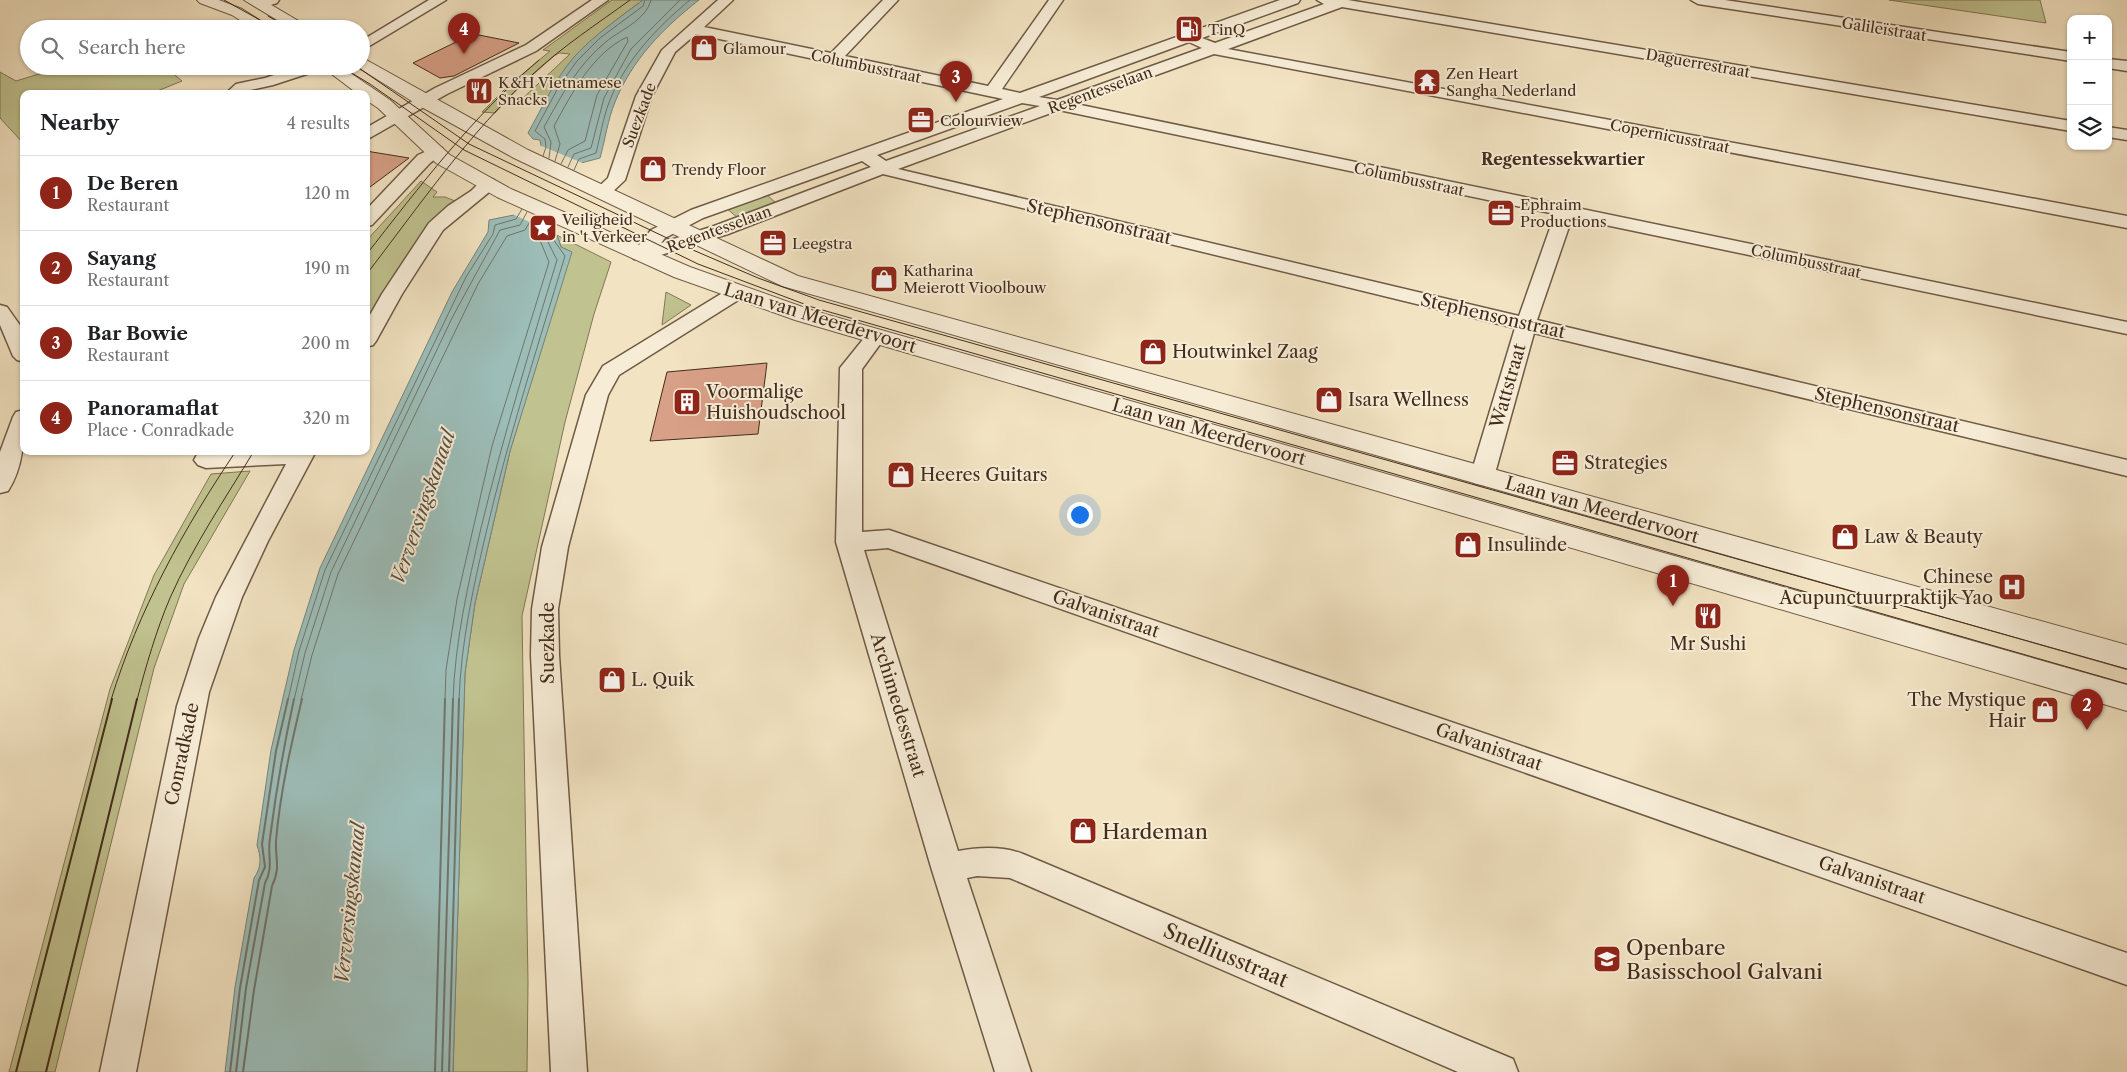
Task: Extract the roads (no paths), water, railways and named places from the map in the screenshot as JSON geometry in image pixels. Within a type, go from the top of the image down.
[{"type":"street","points":[[205,0],[237,12],[250,20]]},
{"type":"street","points":[[370,42],[439,0]]},
{"type":"street","points":[[370,133],[424,101],[531,48],[601,0]]},
{"type":"street","name":"Suezkade","points":[[597,189],[616,180],[644,96],[669,50],[726,0]]},
{"type":"street","points":[[834,59],[891,0]]},
{"type":"street","points":[[992,92],[1056,0]]},
{"type":"street","name":"Regentesselaan","points":[[641,255],[658,234],[697,214],[1293,0]]},
{"type":"street","name":"Galileïstraat","points":[[1698,0],[2067,56]]},
{"type":"street","points":[[262,1],[290,20]]},
{"type":"street","name":"Regentesselaan","points":[[641,255],[699,238],[1337,1]]},
{"type":"street","name":"Daguerrestraat","points":[[1337,1],[2067,125]]},
{"type":"street","name":"Columbusstraat","points":[[692,29],[2127,328]]},
{"type":"street","points":[[1189,37],[1214,48]]},
{"type":"street","name":"Copernicusstraat","points":[[1214,48],[1237,55],[2127,222]]},
{"type":"street","points":[[2112,64],[2127,66]]},
{"type":"street","name":"Laan van Meerdervoort","points":[[370,68],[424,101],[517,152],[673,225],[767,272],[827,293],[2127,657]]},
{"type":"street","points":[[238,90],[241,87],[298,75]]},
{"type":"street","points":[[275,90],[310,75]]},
{"type":"street","name":"Laan van Meerdervoort","points":[[340,75],[360,86],[363,90]]},
{"type":"street","name":"Laan van Meerdervoort","points":[[370,98],[390,121],[452,164],[496,188],[641,255],[736,293],[876,336],[2127,698]]},
{"type":"street","points":[[2112,133],[2127,135]]},
{"type":"street","points":[[370,218],[424,159],[436,152]]},
{"type":"street","name":"Stephensonstraat","points":[[863,154],[884,168],[906,176],[2127,468]]},
{"type":"street","points":[[370,334],[392,294],[436,228],[454,210],[477,195],[496,188]]},
{"type":"street","name":"Wattstraat","points":[[1482,477],[1526,324],[1564,211]]},
{"type":"street","name":"Suezkade","points":[[569,1072],[546,655],[545,609],[555,548],[597,395],[611,371],[736,293]]},
{"type":"street","points":[[9,321],[20,347]]},
{"type":"street","name":"Archimedesstraat","points":[[876,336],[851,368],[849,542],[947,867],[1013,1072]]},
{"type":"street","points":[[0,485],[20,428]]},
{"type":"street","name":"Conradkade","points":[[209,455],[206,460],[276,455]]},
{"type":"street","name":"Conradkade","points":[[118,1072],[191,706],[207,651],[253,547],[303,455]]},
{"type":"street","name":"Galvanistraat","points":[[849,542],[889,539],[2127,970]]},
{"type":"street","name":"Snelliusstraat","points":[[947,867],[977,862],[1012,864],[1500,1072]]},
{"type":"water","name":"Verversingskanaal","points":[[643,0],[699,0],[661,34],[630,72],[615,102],[608,122],[600,158],[581,163],[557,235],[561,247],[572,252],[510,451],[475,603],[465,673],[453,1072],[225,1072],[235,987],[254,878],[260,866],[257,845],[271,750],[294,650],[320,568],[452,292],[488,232],[489,220],[514,215],[541,146],[540,140],[533,139],[528,133],[549,94],[567,66],[590,41]]},
{"type":"tram line","points":[[224,0],[260,20]]},
{"type":"tram line","points":[[468,143],[533,74],[556,54],[630,0]]},
{"type":"tram line","points":[[268,16],[275,20]]},
{"type":"tram line","points":[[461,138],[491,105],[539,60]]},
{"type":"tram line","points":[[355,75],[456,144]]},
{"type":"tram line","points":[[369,75],[461,138]]},
{"type":"tram line","points":[[456,144],[461,138]]},
{"type":"tram line","points":[[461,138],[468,143]]},
{"type":"tram line","points":[[463,149],[468,143]]},
{"type":"tram line","points":[[468,143],[686,247],[758,278],[819,300],[2127,669]]},
{"type":"tram line","points":[[370,250],[456,144]]},
{"type":"tram line","points":[[456,144],[463,149]]},
{"type":"tram line","points":[[370,270],[463,149]]},
{"type":"tram line","points":[[463,149],[698,264],[812,307],[2127,684]]},
{"type":"tram line","points":[[111,700],[135,634],[164,571],[198,510],[233,455]]},
{"type":"tram line","points":[[137,700],[156,636],[170,598],[210,523],[252,455]]},
{"type":"tram line","points":[[16,1072],[112,699]]},
{"type":"tram line","points":[[46,1072],[137,699]]},
{"type":"place","name":"TinQ","points":[[1189,29]]},
{"type":"place","name":"Glamour","points":[[704,48]]},
{"type":"place","name":"Panoramaflat","points":[[464,54]]},
{"type":"place","name":"Zen Heart Sangha Nederland","points":[[1427,82]]},
{"type":"place","name":"K&H Vietnamese Snacks","points":[[479,91]]},
{"type":"place","name":"Bar Bowie","points":[[956,102]]},
{"type":"place","name":"Colourview","points":[[921,120]]},
{"type":"place","name":"Trendy Floor","points":[[653,169]]},
{"type":"place","name":"Ephraim Productions","points":[[1501,213]]},
{"type":"place","name":"Veiligheid in 't Verkeer","points":[[543,228]]},
{"type":"place","name":"Leegstra","points":[[773,243]]},
{"type":"place","name":"Katharina Meierott Vioolbouw","points":[[884,279]]},
{"type":"place","name":"Houtwinkel Zaag","points":[[1153,352]]},
{"type":"place","name":"Isara Wellness","points":[[1329,400]]},
{"type":"place","name":"Voormalige Huishoudschool","points":[[687,402]]},
{"type":"place","name":"Strategies","points":[[1565,463]]},
{"type":"place","name":"Heeres Guitars","points":[[901,475]]},
{"type":"place","name":"Law & Beauty","points":[[1845,537]]},
{"type":"place","name":"Insulinde","points":[[1468,545]]},
{"type":"place","name":"Chinese Acupunctuurpraktijk Yao","points":[[2012,587]]},
{"type":"place","name":"De Beren","points":[[1673,606]]},
{"type":"place","name":"Mr Sushi","points":[[1708,616]]},
{"type":"place","name":"L. Quik","points":[[612,680]]},
{"type":"place","name":"The Mystique Hair","points":[[2045,710]]},
{"type":"place","name":"Sayang","points":[[2087,730]]},
{"type":"place","name":"Hardeman","points":[[1083,831]]},
{"type":"place","name":"Openbare Basisschool Galvani","points":[[1607,959]]},
{"type":"district","name":"Regentessekwartier","points":[[1563,159]]}]
